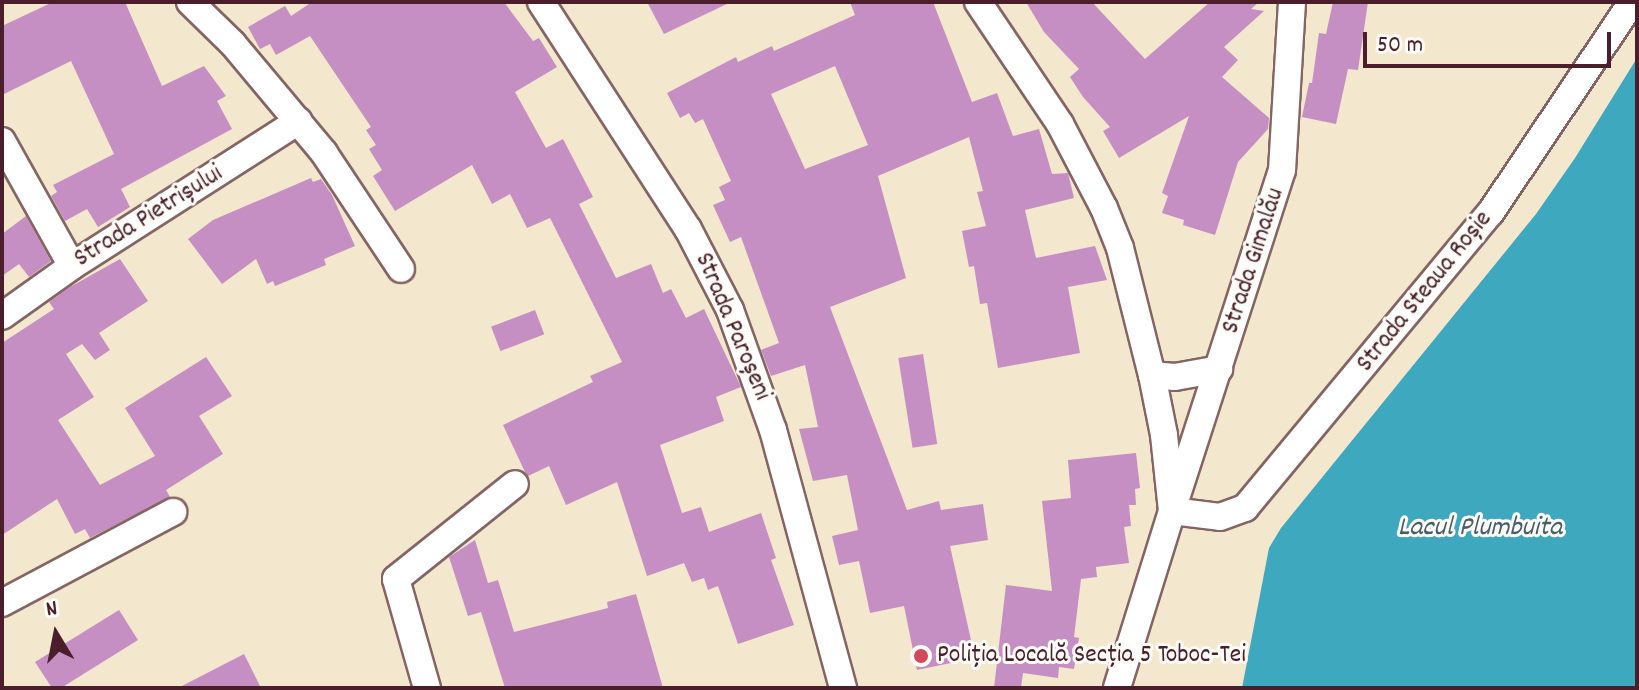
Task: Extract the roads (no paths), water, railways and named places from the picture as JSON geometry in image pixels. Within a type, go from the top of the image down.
[{"type":"street","points":[[190,2],[233,44],[299,121],[345,181],[401,269]]},
{"type":"street","name":"Strada Paroșeni","points":[[541,2],[672,202],[730,310],[773,430],[843,688]]},
{"type":"street","points":[[978,2],[1060,124],[1104,208],[1120,248],[1164,435],[1172,511]]},
{"type":"street","name":"Strada Gimalău","points":[[1117,688],[1282,170],[1292,2]]},
{"type":"street","name":"Strada Steaua Roșie","points":[[1172,511],[1220,517],[1245,508],[1491,212],[1632,2]]},
{"type":"street","name":"Strada Pietrișului","points":[[2,316],[72,266],[299,121]]},
{"type":"street","points":[[2,141],[72,266]]},
{"type":"street","points":[[1152,375],[1175,377],[1219,369]]},
{"type":"street","points":[[427,688],[396,579],[515,484]]},
{"type":"street","points":[[2,603],[173,512]]},
{"type":"water","name":"Lacul Plumbuita","points":[[1637,58],[1637,688],[1242,688],[1269,548],[1281,528],[1536,214]]},
{"type":"place","name":"Poliția Locală Secția 5 Toboc-Tei","points":[[921,656]]}]
